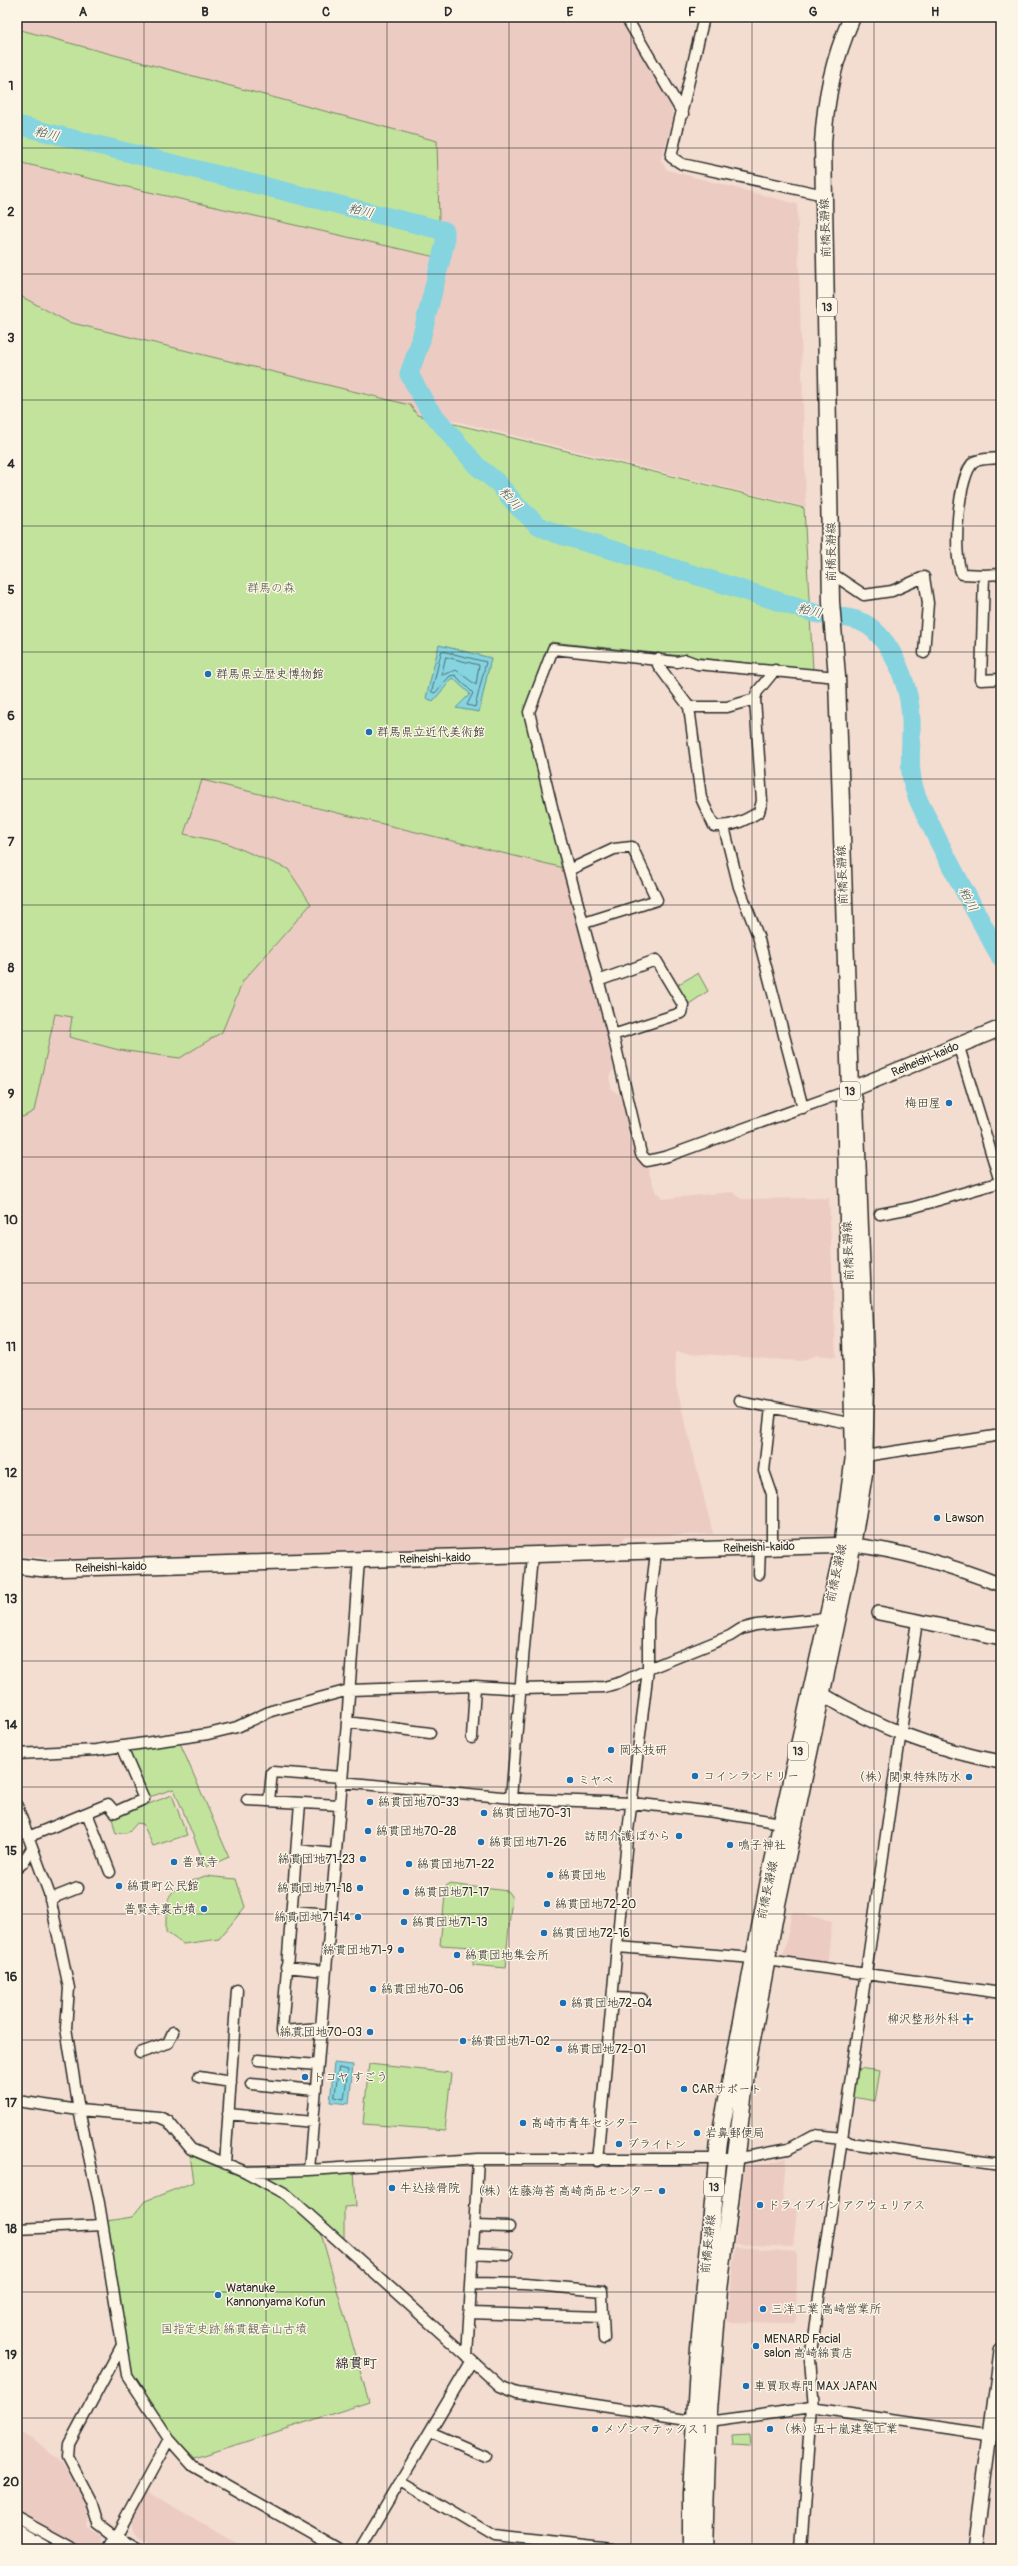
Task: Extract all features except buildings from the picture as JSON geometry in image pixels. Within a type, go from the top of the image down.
[{"type":"highway","points":[[17,2534],[42,2549]]},
{"type":"main road","name":"前橋長瀞線","points":[[691,2549],[701,2421],[719,2290],[734,2159],[760,1959],[781,1823],[825,1622],[848,1544],[854,1456],[845,1103],[850,1090],[836,677],[831,602],[823,143],[826,99],[832,70],[852,17]]},
{"type":"main road","name":"Reiheishi-kaido","points":[[850,1090],[958,1044],[1001,1028]]},
{"type":"main road","name":"前橋長瀞線","points":[[704,2549],[699,2347],[717,2160],[760,1959],[822,1694],[848,1544],[864,1474],[866,1380],[859,1179],[856,1102],[850,1090]]},
{"type":"main road","name":"Reiheishi-kaido","points":[[17,1566],[45,1569],[656,1552],[848,1544]]},
{"type":"street","points":[[626,17],[683,114]]},
{"type":"street","points":[[704,17],[683,114],[671,157],[675,161],[824,195]]},
{"type":"street","points":[[1001,458],[975,460],[968,467],[958,512],[958,567],[962,574],[1001,574]]},
{"type":"street","points":[[831,573],[864,595],[892,591],[924,577],[928,603],[924,653]]},
{"type":"street","points":[[984,575],[981,680],[1001,679]]},
{"type":"street","points":[[836,677],[775,670],[697,664],[686,660],[677,662],[553,648],[529,712],[553,811],[571,869],[641,1154],[648,1161],[668,1156],[850,1090]]},
{"type":"street","points":[[658,659],[658,665],[689,707],[701,798],[714,826],[742,823],[759,812],[762,801],[755,699],[757,692],[775,670]]},
{"type":"street","points":[[689,707],[727,707],[755,699]]},
{"type":"street","points":[[724,826],[739,887],[758,936],[803,1108]]},
{"type":"street","points":[[571,869],[614,849],[632,847],[657,900],[584,923]]},
{"type":"street","points":[[598,981],[656,960],[683,1005],[681,1013],[613,1035]]},
{"type":"street","points":[[880,1214],[911,1208],[1001,1183],[958,1044]]},
{"type":"street","points":[[739,1401],[854,1424]]},
{"type":"street","points":[[759,1574],[766,1547],[772,1494],[764,1472],[771,1407]]},
{"type":"street","points":[[865,1456],[1001,1435]]},
{"type":"street","points":[[848,1544],[920,1558],[958,1568],[1001,1585]]},
{"type":"street","points":[[597,2161],[631,1803],[648,1670],[648,1620],[656,1552]]},
{"type":"street","points":[[511,1798],[532,1555]]},
{"type":"street","points":[[309,2170],[347,1722],[359,1560]]},
{"type":"street","points":[[879,1613],[1001,1638]]},
{"type":"street","points":[[17,1754],[121,1746],[208,1734],[237,1727],[271,1711],[349,1690],[475,1686],[521,1689],[604,1687],[622,1682],[730,1636],[741,1629],[817,1619],[825,1622]]},
{"type":"street","points":[[801,2549],[813,2409],[810,2359],[917,1621]]},
{"type":"street","points":[[472,1738],[475,1686]]},
{"type":"street","points":[[822,1694],[868,1719],[901,1733],[957,1752],[1001,1762]]},
{"type":"street","points":[[347,1722],[430,1733]]},
{"type":"street","points":[[28,1838],[108,1804],[115,1812],[144,1799],[121,1746]]},
{"type":"street","points":[[269,1801],[272,1772],[511,1798],[631,1803],[715,1812],[781,1823]]},
{"type":"street","points":[[248,1800],[339,1805]]},
{"type":"street","points":[[300,1803],[282,2031],[320,2028]]},
{"type":"street","points":[[17,1806],[50,1899],[69,1988],[66,2028],[79,2110],[99,2203],[121,2347],[127,2374],[169,2439],[193,2466],[339,2549]]},
{"type":"street","points":[[87,1813],[110,1872]]},
{"type":"street","points":[[17,1868],[23,1863],[32,1848]]},
{"type":"street","points":[[296,1850],[335,1854]]},
{"type":"street","points":[[50,1899],[78,1888]]},
{"type":"street","points":[[291,1911],[330,1914]]},
{"type":"street","points":[[618,1947],[760,1959],[1001,1993]]},
{"type":"street","points":[[286,1967],[325,1971]]},
{"type":"street","points":[[225,2164],[237,1990]]},
{"type":"street","points":[[613,1998],[642,1999]]},
{"type":"street","points":[[140,2053],[168,2043],[173,2032]]},
{"type":"street","points":[[258,2060],[317,2065]]},
{"type":"street","points":[[199,2077],[230,2082]]},
{"type":"street","points":[[251,2084],[315,2090]]},
{"type":"street","points":[[17,2101],[79,2110],[159,2117],[168,2121],[191,2149],[246,2172],[286,2194],[469,2360],[500,2386],[517,2393],[701,2421],[813,2409],[995,2436]]},
{"type":"street","points":[[228,2114],[313,2122]]},
{"type":"street","points":[[246,2172],[309,2170],[478,2159],[597,2161],[734,2159],[788,2149],[814,2135],[842,2138],[850,2143],[1001,2164]]},
{"type":"street","points":[[360,2549],[430,2432],[469,2360],[469,2313],[478,2159]]},
{"type":"street","points":[[17,2228],[102,2224]]},
{"type":"street","points":[[474,2226],[509,2227]]},
{"type":"street","points":[[473,2253],[508,2255]]},
{"type":"street","points":[[471,2283],[525,2284],[602,2290],[604,2339]]},
{"type":"street","points":[[469,2313],[603,2317]]},
{"type":"street","points":[[121,2347],[69,2444],[68,2457],[91,2501],[98,2524],[115,2537],[136,2549]]},
{"type":"street","points":[[975,2549],[995,2436],[1001,2350]]},
{"type":"street","points":[[430,2432],[485,2456]]},
{"type":"street","points":[[109,2549],[169,2439]]},
{"type":"street","points":[[401,2481],[494,2536],[613,2549]]},
{"type":"street","points":[[17,2518],[74,2549]]},
{"type":"shaded area","points":[[17,17],[622,17],[671,102],[673,120],[661,160],[667,170],[797,204],[806,507],[451,420],[415,414],[17,315]]},
{"type":"shaded area","points":[[17,731],[202,780],[564,868],[614,1068],[609,1077],[612,1090],[622,1096],[637,1157],[647,1167],[656,1193],[660,1194],[662,1199],[732,1192],[741,1199],[829,1198],[836,1357],[817,1355],[800,1361],[675,1352],[676,1386],[713,1534],[624,1537],[622,1545],[76,1559],[17,1556]]},
{"type":"shaded area","points":[[792,1912],[832,1921],[827,1966],[783,1959]]},
{"type":"shaded area","points":[[786,2158],[782,2207],[797,2209],[793,2247],[736,2244],[745,2165],[767,2164]]},
{"type":"shaded area","points":[[736,2247],[795,2252],[797,2256],[796,2323],[727,2322]]},
{"type":"shaded area","points":[[17,2429],[35,2440],[62,2463],[79,2490],[86,2506],[89,2515],[87,2527],[102,2537],[103,2544],[100,2549],[82,2549],[17,2512]]},
{"type":"shaded area","points":[[146,2491],[247,2549],[160,2549],[138,2537],[132,2527],[131,2519]]},
{"type":"green space","points":[[17,29],[437,141],[440,258],[17,162]]},
{"type":"green space","name":"群馬の森","points":[[17,294],[68,322],[410,405],[417,415],[804,508],[813,670],[551,642],[525,712],[564,868],[202,780],[184,834],[226,843],[288,869],[311,904],[243,981],[222,1032],[180,1058],[119,1050],[69,1037],[72,1017],[55,1014],[34,1111],[23,1117],[17,1115]]},
{"type":"green space","points":[[698,973],[708,991],[689,1004],[677,985]]},
{"type":"green space","points":[[180,1743],[229,1857],[206,1867],[174,1789],[149,1797],[129,1750]]},
{"type":"green space","points":[[172,1795],[187,1835],[153,1846],[143,1824],[137,1823],[129,1832],[116,1834],[112,1818]]},
{"type":"green space","points":[[205,1876],[236,1879],[245,1907],[219,1939],[183,1944],[166,1932],[168,1900],[171,1894],[182,1885]]},
{"type":"green space","points":[[449,1884],[508,1891],[512,1896],[505,1968],[473,1965],[474,1947],[440,1945],[446,1886]]},
{"type":"green space","points":[[369,2064],[451,2073],[445,2130],[363,2124]]},
{"type":"green space","points":[[858,2068],[880,2071],[875,2101],[853,2097]]},
{"type":"green space","name":"国指定史跡 綿貫観音山古墳","points":[[190,2155],[240,2176],[252,2173],[354,2168],[356,2206],[344,2207],[344,2241],[320,2230],[369,2402],[195,2458],[174,2438],[130,2372],[107,2221],[132,2217],[145,2201],[194,2182]]},
{"type":"green space","points":[[749,2435],[750,2447],[733,2446],[732,2436]]},
{"type":"water","points":[[439,645],[491,658],[479,712],[456,708],[470,694],[453,678],[433,701],[426,698]]},
{"type":"water","points":[[334,2063],[353,2065],[349,2104],[330,2102]]},
{"type":"waterway","name":"粕川","points":[[17,125],[445,231],[445,243],[420,343],[409,374],[428,408],[477,466],[498,483],[517,506],[538,525],[554,533],[683,571],[811,612],[855,620],[863,623],[879,635],[892,653],[902,675],[909,699],[911,721],[911,774],[917,796],[950,864],[1001,958]]},
{"type":"place","name":"群馬県立歴史博物館","points":[[208,674]]},
{"type":"place","name":"群馬県立近代美術館","points":[[369,732]]},
{"type":"place","name":"梅田屋","points":[[949,1103]]},
{"type":"place","name":"Lawson","points":[[937,1518]]},
{"type":"place","name":"岡本技研","points":[[611,1750]]},
{"type":"place","name":"コインランドリー","points":[[695,1776]]},
{"type":"place","name":"（株）関東特殊防水","points":[[969,1777]]},
{"type":"place","name":"ミヤベ","points":[[570,1780]]},
{"type":"place","name":"綿貫団地70-33","points":[[370,1802]]},
{"type":"place","name":"綿貫団地70-31","points":[[484,1813]]},
{"type":"place","name":"綿貫団地70-28","points":[[368,1831]]},
{"type":"place","name":"訪問介護 ぽから","points":[[679,1836]]},
{"type":"place","name":"綿貫団地71-26","points":[[481,1842]]},
{"type":"place","name":"鳴子神社","points":[[730,1845]]},
{"type":"place","name":"綿貫団地71-23","points":[[363,1859]]},
{"type":"place","name":"普賢寺","points":[[174,1862]]},
{"type":"place","name":"綿貫団地71-22","points":[[409,1864]]},
{"type":"place","name":"綿貫団地","points":[[550,1875]]},
{"type":"place","name":"綿貫町公民館","points":[[119,1886]]},
{"type":"place","name":"綿貫団地71-18","points":[[360,1888]]},
{"type":"place","name":"綿貫団地71-17","points":[[406,1892]]},
{"type":"place","name":"綿貫団地72-20","points":[[547,1904]]},
{"type":"place","name":"普賢寺裏古墳","points":[[204,1909]]},
{"type":"place","name":"綿貫団地71-14","points":[[358,1917]]},
{"type":"place","name":"綿貫団地71-13","points":[[404,1922]]},
{"type":"place","name":"綿貫団地72-16","points":[[544,1933]]},
{"type":"place","name":"綿貫団地71-9","points":[[401,1950]]},
{"type":"place","name":"綿貫団地集会所","points":[[457,1955]]},
{"type":"place","name":"綿貫団地70-06","points":[[373,1989]]},
{"type":"place","name":"綿貫団地72-04","points":[[563,2003]]},
{"type":"place","name":"柳沢整形外科","points":[[968,2019]]},
{"type":"place","name":"綿貫団地70-03","points":[[370,2032]]},
{"type":"place","name":"綿貫団地71-02","points":[[463,2041]]},
{"type":"place","name":"綿貫団地72-01","points":[[559,2049]]},
{"type":"place","name":"トコヤ すごう","points":[[305,2077]]},
{"type":"place","name":"CARサポート","points":[[684,2089]]},
{"type":"place","name":"高崎市青年センター","points":[[523,2123]]},
{"type":"place","name":"岩鼻郵便局","points":[[697,2133]]},
{"type":"place","name":"ブライトン","points":[[619,2144]]},
{"type":"place","name":"牛込接骨院","points":[[392,2188]]},
{"type":"place","name":"（株）佐藤海苔 高崎商品センター","points":[[662,2191]]},
{"type":"place","name":"ドライブイン アクウェリアス","points":[[760,2205]]},
{"type":"place","name":"Watanuke Kannonyama Kofun","points":[[218,2295]]},
{"type":"place","name":"三洋工業 高崎営業所","points":[[763,2309]]},
{"type":"place","name":"MENARD Facial salon 高崎綿貫店","points":[[756,2346]]},
{"type":"place","name":"車買取専門 MAX JAPAN","points":[[746,2386]]},
{"type":"place","name":"メゾンマテックス１","points":[[595,2429]]},
{"type":"place","name":"（株）五十嵐建築工業","points":[[770,2429]]},
{"type":"district","name":"綿貫町","points":[[356,2363]]}]
